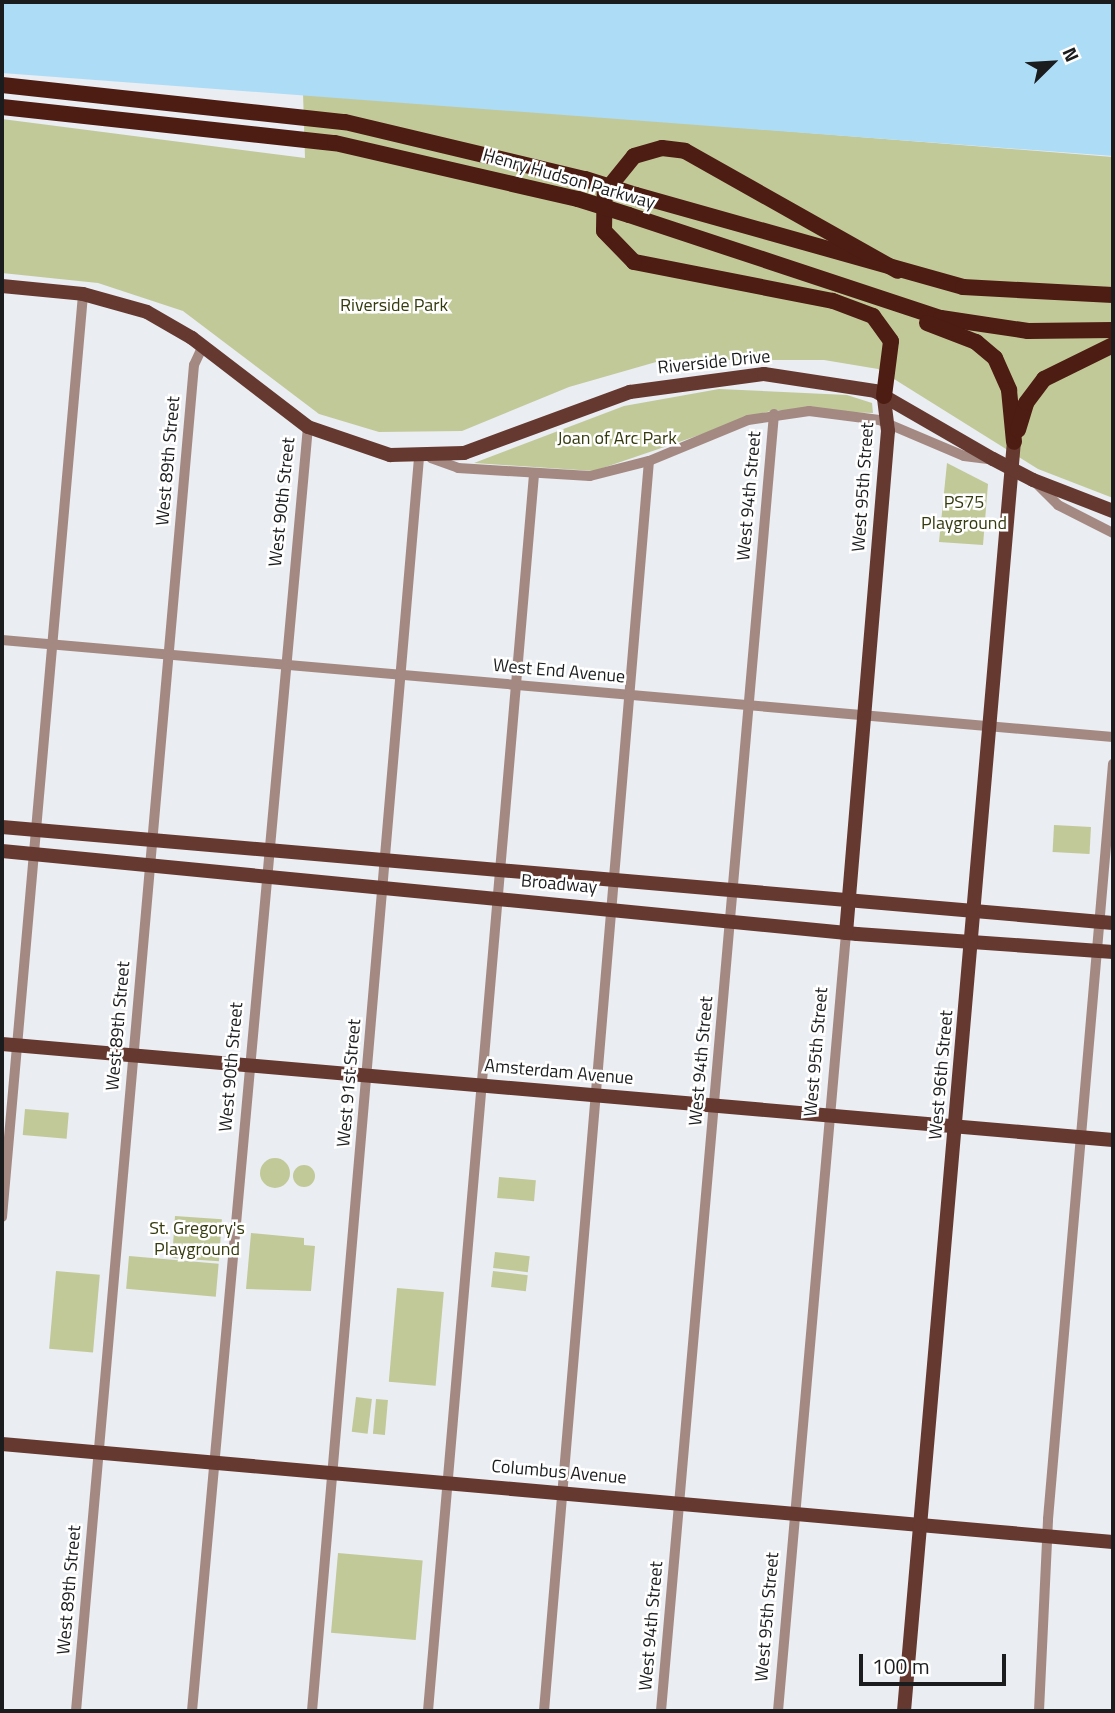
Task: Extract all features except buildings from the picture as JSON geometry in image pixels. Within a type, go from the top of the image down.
[{"type":"highway","name":"Henry Hudson Parkway","points":[[2,85],[345,122],[585,178],[898,271],[997,292],[1094,295],[1113,292]]},
{"type":"highway","name":"Henry Hudson Parkway","points":[[2,107],[335,142],[578,199],[876,302],[999,329],[1113,330]]},
{"type":"highway","points":[[884,396],[891,341],[873,316],[833,301],[634,262],[604,231],[605,192],[622,165],[641,153],[684,151],[898,271]]},
{"type":"highway","points":[[876,302],[989,352],[1007,381],[1014,442]]},
{"type":"highway","points":[[1014,442],[1026,403],[1044,379],[1113,345]]},
{"type":"main road","name":"Riverside Drive","points":[[2,286],[83,294],[147,312],[203,346],[308,427],[361,448],[425,457],[483,447],[614,397],[696,379],[801,376],[884,396],[1033,480],[1113,511]]},
{"type":"main road","name":"West 95th Street","points":[[846,933],[888,422],[884,396]]},
{"type":"main road","name":"West 96th Street","points":[[904,1711],[1014,442]]},
{"type":"main road","name":"Broadway","points":[[2,827],[500,873],[849,899],[1106,922]]},
{"type":"main road","name":"Broadway","points":[[2,851],[846,933],[1113,952]]},
{"type":"main road","name":"Amsterdam Avenue","points":[[9,1045],[1113,1140]]},
{"type":"main road","name":"Columbus Avenue","points":[[2,1444],[563,1490],[1113,1542]]},
{"type":"street","points":[[2,1217],[9,1045],[34,854],[83,294]]},
{"type":"street","name":"West 89th Street","points":[[76,1711],[194,365],[203,346]]},
{"type":"street","name":"Riverside Drive","points":[[425,457],[458,468],[534,475],[590,476],[649,461],[774,414],[833,412],[888,422],[964,456],[993,459]]},
{"type":"street","name":"West 94th Street","points":[[661,1711],[774,414]]},
{"type":"street","name":"West 90th Street","points":[[192,1711],[267,851],[308,427]]},
{"type":"street","name":"West 91st Street","points":[[312,1711],[402,675],[425,457]]},
{"type":"street","points":[[544,1711],[633,695],[649,461]]},
{"type":"street","points":[[428,1711],[534,475]]},
{"type":"street","name":"Riverside Drive","points":[[1033,480],[1058,505],[1113,533]]},
{"type":"street","name":"West End Avenue","points":[[2,640],[1113,737]]},
{"type":"street","points":[[1039,1711],[1047,1536],[1097,950],[1106,922],[1113,764]]},
{"type":"street","name":"West 95th Street","points":[[778,1711],[846,933]]},
{"type":"green space","name":"Riverside Park","points":[[303,93],[1113,157],[1113,498],[1038,469],[878,369],[824,360],[663,360],[569,387],[462,431],[379,432],[319,414],[183,311],[98,283],[2,273],[2,119],[305,158]]},
{"type":"green space","name":"Joan of Arc Park","points":[[719,389],[847,395],[872,403],[873,413],[773,410],[594,471],[474,463],[624,406]]},
{"type":"green space","name":"PS75 Playground","points":[[947,463],[988,484],[983,545],[939,542]]},
{"type":"green space","points":[[1054,825],[1091,827],[1090,854],[1053,852]]},
{"type":"green space","points":[[25,1109],[69,1113],[67,1139],[23,1135]]},
{"type":"green space","points":[[275,1158],[286,1162],[290,1173],[286,1184],[275,1188],[264,1184],[260,1173],[264,1162]]},
{"type":"green space","points":[[304,1165],[312,1168],[315,1176],[312,1184],[304,1187],[296,1184],[293,1176],[296,1168]]},
{"type":"green space","points":[[499,1177],[536,1180],[534,1201],[497,1198]]},
{"type":"green space","name":"St. Gregory's Playground","points":[[175,1216],[222,1219],[219,1261],[172,1258]]},
{"type":"green space","points":[[251,1233],[304,1238],[304,1245],[315,1246],[311,1291],[246,1289]]},
{"type":"green space","points":[[495,1252],[530,1256],[528,1272],[493,1268]]},
{"type":"green space","points":[[129,1256],[219,1264],[216,1297],[126,1289]]},
{"type":"green space","points":[[56,1271],[100,1275],[93,1353],[49,1349]]},
{"type":"green space","points":[[493,1271],[528,1275],[526,1291],[491,1287]]},
{"type":"green space","points":[[397,1288],[444,1292],[436,1386],[389,1382]]},
{"type":"green space","points":[[356,1397],[372,1399],[368,1434],[352,1432]]},
{"type":"green space","points":[[376,1399],[388,1400],[385,1435],[373,1434]]},
{"type":"green space","points":[[338,1553],[423,1560],[416,1640],[331,1633]]},
{"type":"water","points":[[2,2],[1113,2],[1113,156],[2,73]]}]
